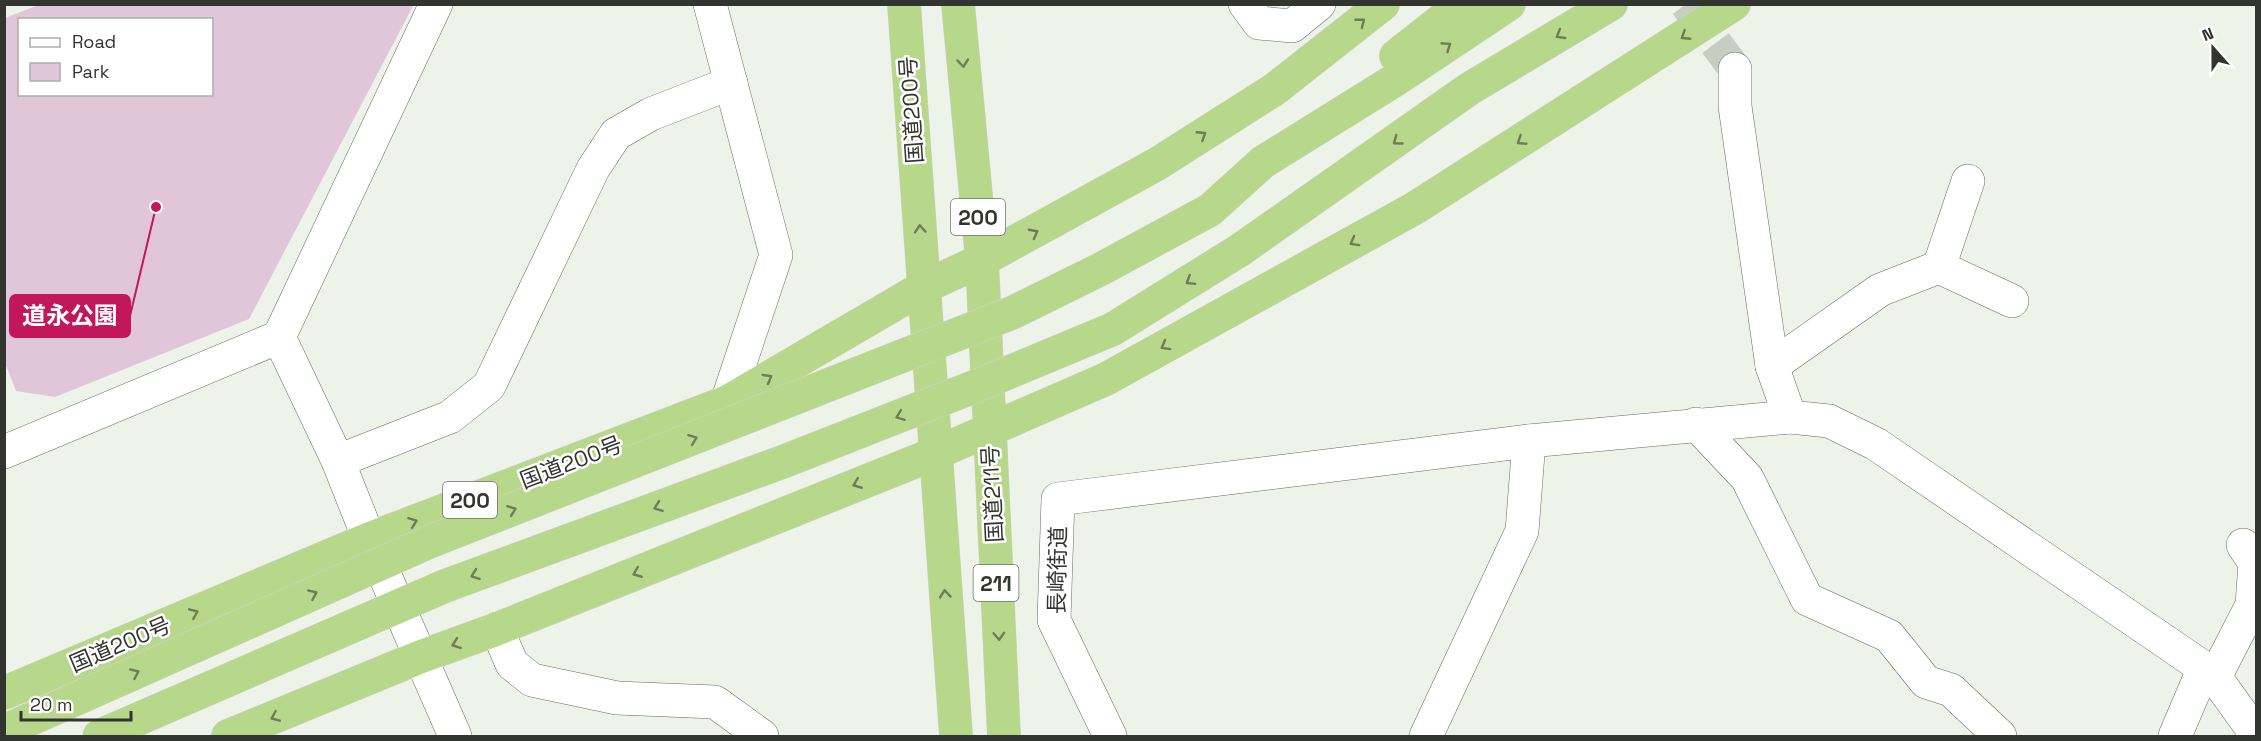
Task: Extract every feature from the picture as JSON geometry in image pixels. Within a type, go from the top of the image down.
[{"type":"highway","name":"国道200号","points":[[904,4],[934,454]]},
{"type":"highway","name":"200","points":[[958,4],[982,260],[989,430]]},
{"type":"highway","name":"国道200号","points":[[4,693],[369,539],[727,402],[924,287],[982,260],[1085,205],[1187,145],[1275,89],[1383,4]]},
{"type":"highway","points":[[4,731],[429,542],[1014,312],[1101,269],[1210,210],[1263,162],[1461,4]]},
{"type":"highway","points":[[1263,162],[1395,80],[1509,4]]},
{"type":"highway","points":[[99,736],[445,586],[785,461],[1113,329],[1240,250],[1469,89],[1611,4]]},
{"type":"highway","points":[[228,736],[420,657],[497,629],[934,454],[1106,379],[1415,208],[1734,4]]},
{"type":"highway","name":"国道211号","points":[[989,430],[1004,736]]},
{"type":"highway","name":"211","points":[[934,454],[956,736]]},
{"type":"street","points":[[5,450],[279,337],[436,4]]},
{"type":"street","points":[[711,4],[776,255],[727,402]]},
{"type":"street","points":[[1245,4],[1259,23],[1292,26],[1319,4]]},
{"type":"street","points":[[1735,69],[1735,106],[1772,366],[1790,417]]},
{"type":"street","points":[[338,461],[450,417],[489,386],[593,169],[616,134],[651,114],[731,83]]},
{"type":"street","points":[[1939,267],[1968,181]]},
{"type":"street","points":[[1772,366],[1880,290],[1939,267],[2012,301]]},
{"type":"street","points":[[279,337],[338,461],[369,539],[455,736]]},
{"type":"street","points":[[1426,736],[1522,531],[1529,441],[1790,417],[1829,421],[1876,444],[2209,672],[2256,734]]},
{"type":"street","points":[[1696,424],[1747,478],[1807,598],[1889,636],[1926,682],[1951,690],[2000,736]]},
{"type":"street","name":"長崎街道","points":[[1110,736],[1054,620],[1058,499],[1529,441]]},
{"type":"street","points":[[2175,736],[2209,672],[2252,605],[2255,563],[2243,545]]},
{"type":"street","points":[[497,629],[512,664],[532,680],[617,698],[715,702],[762,736]]},
{"type":"green space","points":[[41,4],[413,4],[249,319],[55,397],[16,391],[4,360],[5,18]]},
{"type":"tunnel","points":[[1686,4],[1735,69]]},
{"type":"place","name":"道永公園","points":[[156,207]]}]
